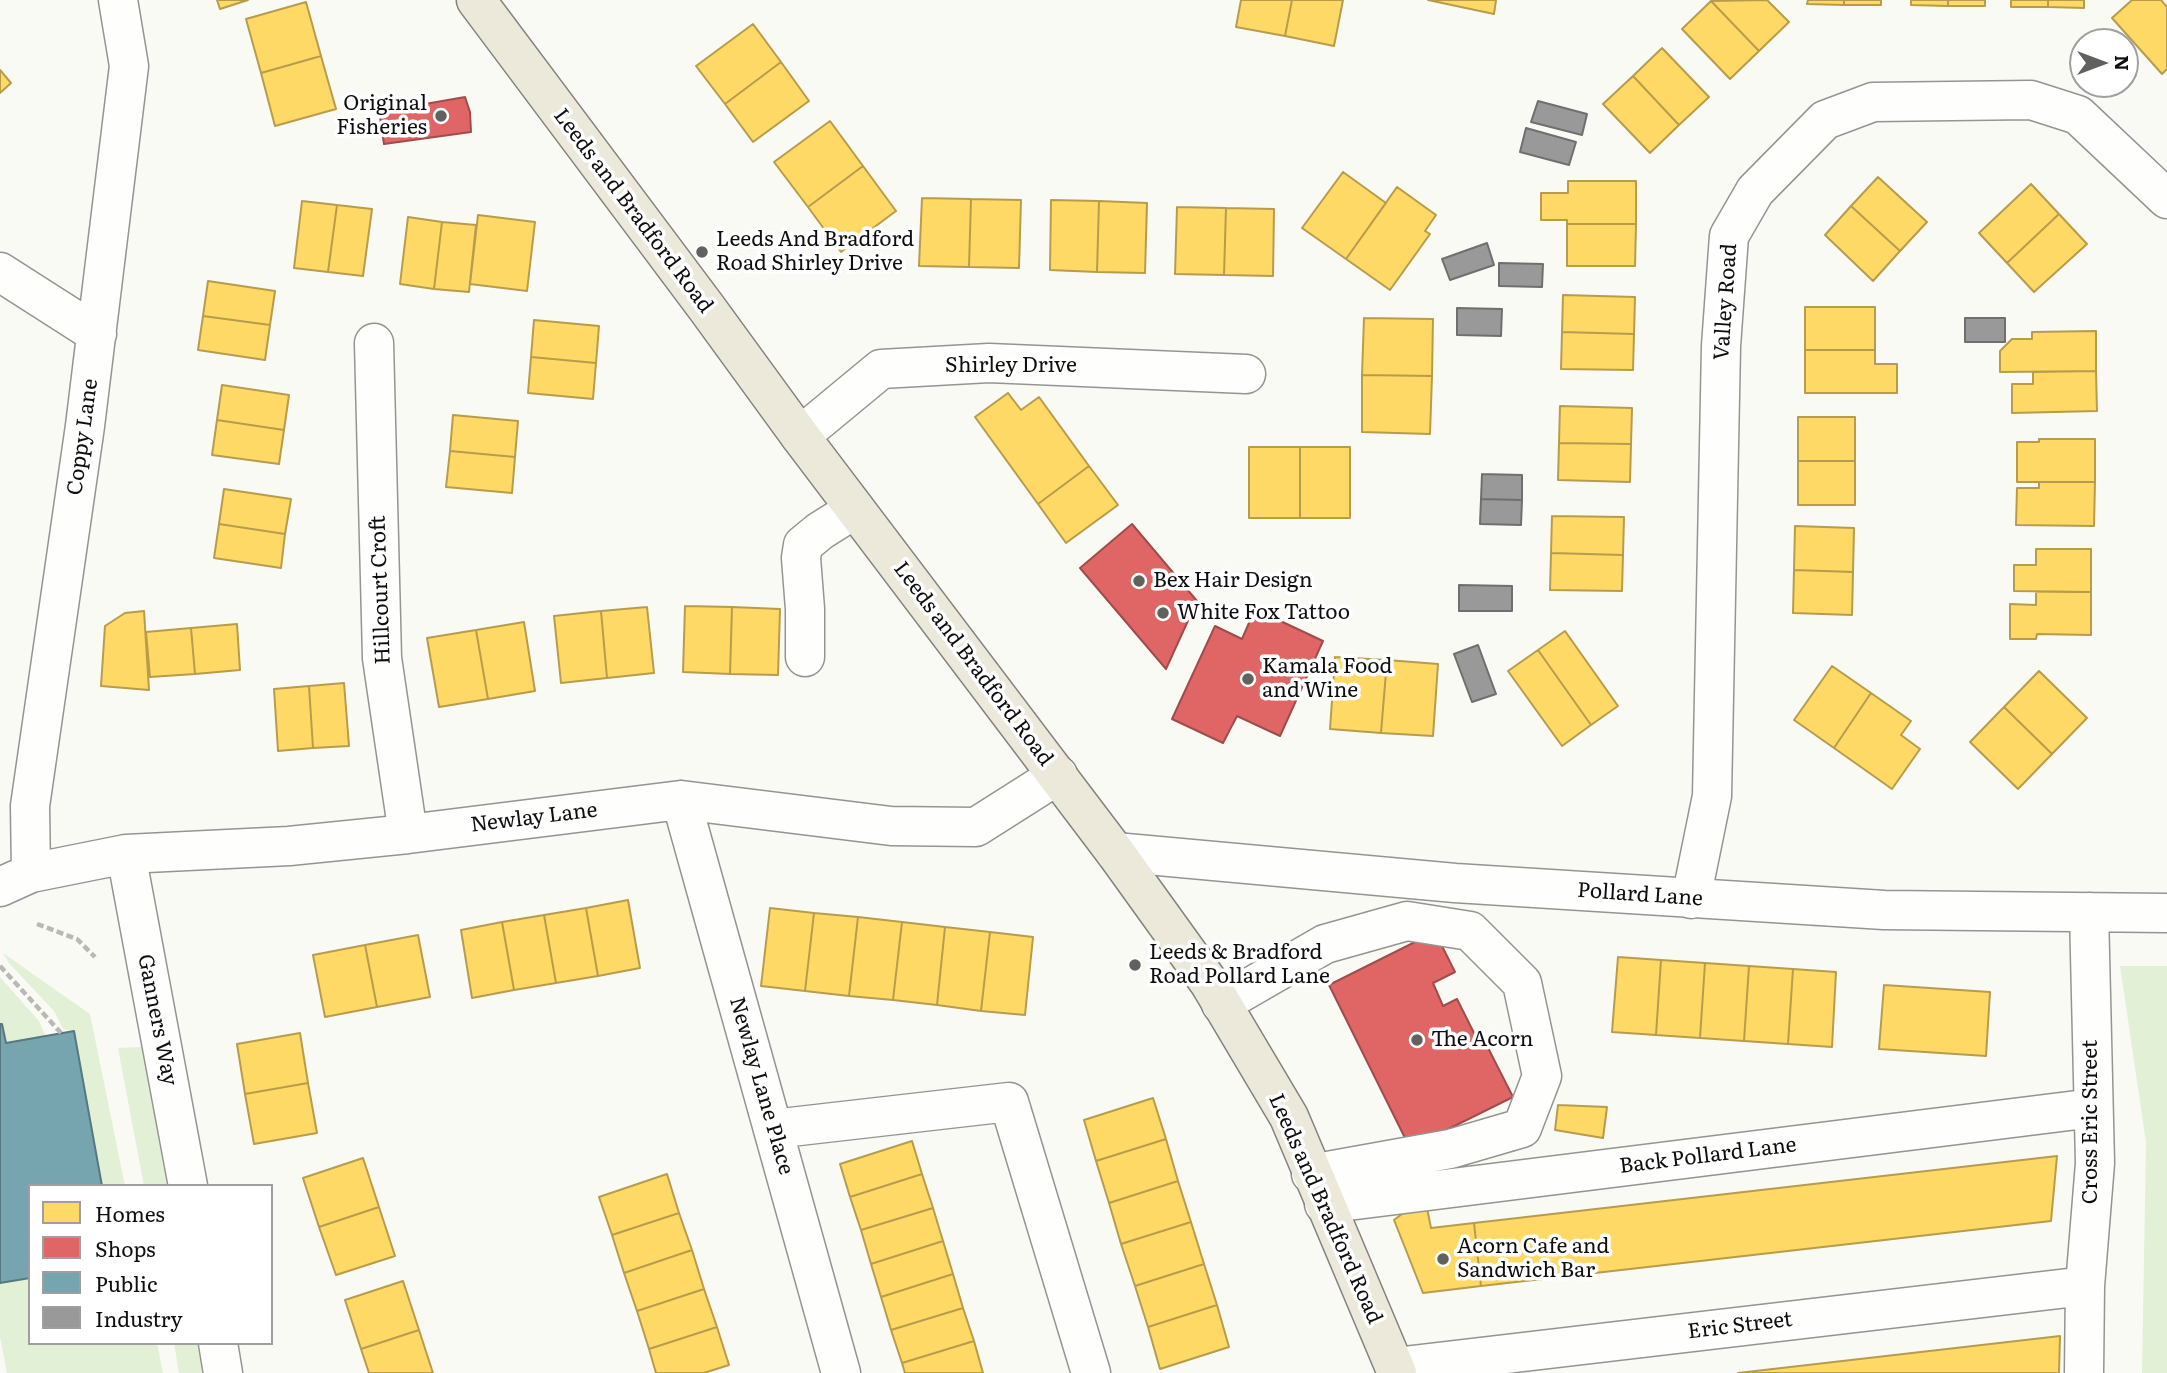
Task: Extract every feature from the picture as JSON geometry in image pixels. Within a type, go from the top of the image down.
[{"type":"main road","name":"Leeds and Bradford Road","points":[[476,0],[800,436],[1058,775],[1210,984],[1289,1117],[1317,1189],[1396,1370]]},
{"type":"street","name":"Coppy Lane","points":[[15,880],[30,806],[96,334],[129,66],[118,0]]},
{"type":"street","name":"Valley Road","points":[[1691,899],[1712,796],[1721,346],[1729,236],[1755,191],[1825,120],[1873,102],[2031,100],[2078,115],[2167,199]]},
{"type":"street","points":[[0,272],[96,334]]},
{"type":"street","name":"Hillcourt Croft","points":[[374,343],[382,658],[408,834]]},
{"type":"street","name":"Shirley Drive","points":[[800,436],[881,369],[989,363],[1245,374]]},
{"type":"street","points":[[805,657],[801,558],[803,545],[855,509]]},
{"type":"street","name":"Newlay Lane","points":[[15,880],[126,854],[289,846],[681,800],[891,826],[976,827],[1058,775]]},
{"type":"street","name":"Newlay Lane Place","points":[[681,800],[841,1373]]},
{"type":"street","name":"Pollard Lane","points":[[1115,852],[1455,883],[1691,899],[1884,910],[2167,913]]},
{"type":"street","name":"Ganners Way","points":[[126,854],[188,1184]]},
{"type":"street","name":"Cross Eric Street","points":[[2084,1373],[2085,1286],[2095,1163],[2089,912]]},
{"type":"street","points":[[1221,1004],[1325,944],[1407,921],[1470,931],[1522,983],[1542,1076],[1522,1128],[1317,1189]]},
{"type":"street","points":[[773,1129],[1009,1102],[1091,1373]]},
{"type":"street","name":"Back Pollard Lane","points":[[1317,1189],[2092,1108]]},
{"type":"street","name":"Eric Street","points":[[1396,1370],[2085,1286]]},
{"type":"street","points":[[218,1345],[223,1373]]},
{"type":"path","points":[[27,928],[40,923],[77,939],[102,964]]},
{"type":"path","points":[[0,966],[61,1033]]},
{"type":"green space","points":[[3,953],[90,1014],[125,1184],[102,1184],[74,1031],[63,1029],[54,1011]]},
{"type":"green space","points":[[2120,966],[2167,966],[2167,1373],[2142,1373],[2146,1142]]},
{"type":"green space","points":[[0,977],[39,1021],[46,1037],[6,1043],[0,1024]]},
{"type":"green space","points":[[141,1047],[167,1184],[144,1184],[118,1048]]},
{"type":"green space","points":[[28,1278],[28,1345],[157,1345],[163,1373],[7,1373],[0,1337],[0,1283]]},
{"type":"green space","points":[[174,1345],[197,1345],[202,1373],[179,1373]]},
{"type":"building: Homes","points":[[217,0],[248,0],[220,9]]},
{"type":"building: Homes","points":[[1241,0],[1292,0],[1285,36],[1236,27]]},
{"type":"building: Homes","points":[[1292,0],[1343,0],[1334,46],[1285,36]]},
{"type":"building: Homes","points":[[1428,0],[1496,0],[1494,14]]},
{"type":"building: Homes","points":[[1767,0],[1789,22],[1759,51],[1711,1]]},
{"type":"building: Homes","points":[[1808,0],[1844,0],[1844,5],[1807,4]]},
{"type":"building: Homes","points":[[1844,0],[1881,0],[1881,5],[1844,5]]},
{"type":"building: Homes","points":[[1911,0],[1948,0],[1948,6],[1911,5]]},
{"type":"building: Homes","points":[[1948,0],[1985,0],[1985,6],[1948,6]]},
{"type":"building: Homes","points":[[2011,0],[2048,0],[2048,7],[2011,7]]},
{"type":"building: Homes","points":[[2048,0],[2084,0],[2084,8],[2048,7]]},
{"type":"building: Homes","points":[[2132,0],[2161,0],[2167,7],[2167,69],[2162,74],[2139,48],[2139,28],[2121,28],[2112,18]]},
{"type":"building: Homes","points":[[1711,1],[1759,51],[1730,79],[1682,29]]},
{"type":"building: Homes","points":[[306,2],[321,56],[261,73],[246,19]]},
{"type":"building: Homes","points":[[753,24],[781,62],[725,104],[696,66]]},
{"type":"building: Homes","points":[[1662,48],[1709,97],[1679,125],[1633,76]]},
{"type":"building: Homes","points":[[321,56],[336,109],[275,126],[261,73]]},
{"type":"building: Homes","points":[[781,62],[809,101],[753,142],[725,104]]},
{"type":"building: Homes","points":[[0,70],[11,83],[0,93]]},
{"type":"building: Homes","points":[[1633,76],[1679,125],[1650,153],[1603,104]]},
{"type":"building: Homes","points":[[830,121],[863,166],[808,207],[774,162]]},
{"type":"building: Homes","points":[[863,166],[896,211],[841,252],[808,207]]},
{"type":"building: Homes","points":[[1343,172],[1386,203],[1346,259],[1302,228]]},
{"type":"building: Homes","points":[[1878,177],[1927,222],[1900,251],[1851,206]]},
{"type":"building: Homes","points":[[1568,181],[1636,181],[1636,224],[1567,224],[1567,220],[1541,220],[1541,193],[1568,193]]},
{"type":"building: Homes","points":[[2031,184],[2059,214],[2007,263],[1979,233]]},
{"type":"building: Homes","points":[[1397,187],[1436,215],[1425,231],[1430,234],[1390,290],[1346,259]]},
{"type":"building: Homes","points":[[922,198],[971,199],[969,267],[919,266]]},
{"type":"building: Homes","points":[[971,199],[1021,200],[1019,268],[969,267]]},
{"type":"building: Homes","points":[[1051,200],[1099,201],[1097,272],[1050,270]]},
{"type":"building: Homes","points":[[302,201],[337,205],[328,272],[294,268]]},
{"type":"building: Homes","points":[[1099,201],[1147,203],[1145,273],[1097,272]]},
{"type":"building: Homes","points":[[337,205],[372,209],[363,276],[328,272]]},
{"type":"building: Homes","points":[[1851,206],[1900,251],[1873,281],[1825,235]]},
{"type":"building: Homes","points":[[1177,207],[1226,208],[1224,275],[1175,274]]},
{"type":"building: Homes","points":[[1226,208],[1274,209],[1273,276],[1224,275]]},
{"type":"building: Homes","points":[[2059,214],[2087,244],[2034,292],[2007,263]]},
{"type":"building: Homes","points":[[478,215],[535,222],[527,291],[470,284]]},
{"type":"building: Homes","points":[[408,217],[442,222],[434,289],[400,284]]},
{"type":"building: Homes","points":[[442,222],[476,225],[469,292],[434,289]]},
{"type":"building: Homes","points":[[1567,224],[1636,224],[1635,266],[1567,266]]},
{"type":"building: Homes","points":[[208,281],[275,291],[270,325],[203,316]]},
{"type":"building: Homes","points":[[1563,295],[1635,297],[1634,334],[1562,332]]},
{"type":"building: Homes","points":[[1805,307],[1875,307],[1875,350],[1805,350]]},
{"type":"building: Homes","points":[[203,316],[270,325],[265,360],[198,350]]},
{"type":"building: Homes","points":[[1364,318],[1433,319],[1432,376],[1362,375]]},
{"type":"building: Homes","points":[[534,320],[599,326],[596,363],[531,357]]},
{"type":"building: Homes","points":[[2096,331],[2096,371],[2000,372],[2000,351],[2012,339],[2032,339],[2032,332]]},
{"type":"building: Homes","points":[[1562,332],[1634,334],[1633,370],[1561,369]]},
{"type":"building: Homes","points":[[1805,350],[1875,350],[1875,364],[1897,364],[1897,393],[1805,393]]},
{"type":"building: Homes","points":[[531,357],[596,363],[593,399],[528,393]]},
{"type":"building: Homes","points":[[2096,371],[2097,411],[2012,413],[2012,384],[2033,384],[2033,372]]},
{"type":"building: Homes","points":[[1362,375],[1432,376],[1430,434],[1362,432]]},
{"type":"building: Homes","points":[[222,385],[289,395],[284,430],[217,420]]},
{"type":"building: Homes","points":[[1008,393],[1021,410],[1039,397],[1089,466],[1038,504],[975,417]]},
{"type":"building: Homes","points":[[1560,406],[1632,408],[1631,444],[1559,443]]},
{"type":"building: Homes","points":[[453,415],[518,421],[515,457],[450,451]]},
{"type":"building: Homes","points":[[1798,417],[1855,417],[1855,461],[1798,461]]},
{"type":"building: Homes","points":[[217,420],[284,430],[279,464],[212,455]]},
{"type":"building: Homes","points":[[2039,439],[2095,439],[2095,482],[2017,482],[2017,442],[2039,442]]},
{"type":"building: Homes","points":[[1559,443],[1631,444],[1630,482],[1558,480]]},
{"type":"building: Homes","points":[[1249,447],[1300,447],[1300,518],[1249,518]]},
{"type":"building: Homes","points":[[1300,447],[1350,447],[1350,518],[1300,518]]},
{"type":"building: Homes","points":[[450,451],[515,457],[512,493],[446,487]]},
{"type":"building: Homes","points":[[1798,461],[1855,461],[1855,505],[1798,505]]},
{"type":"building: Homes","points":[[1089,466],[1118,505],[1066,543],[1038,504]]},
{"type":"building: Homes","points":[[2039,482],[2095,482],[2094,526],[2016,525],[2017,488],[2039,488]]},
{"type":"building: Homes","points":[[224,489],[291,499],[285,534],[219,524]]},
{"type":"building: Homes","points":[[1552,516],[1624,517],[1623,555],[1551,553]]},
{"type":"building: Homes","points":[[219,524],[285,534],[281,568],[214,558]]},
{"type":"building: Homes","points":[[1795,526],[1854,528],[1853,572],[1794,570]]},
{"type":"building: Homes","points":[[2036,549],[2091,549],[2091,592],[2014,591],[2014,565],[2036,565]]},
{"type":"building: Homes","points":[[1551,553],[1623,555],[1622,591],[1550,590]]},
{"type":"building: Homes","points":[[1794,570],[1853,572],[1852,615],[1793,613]]},
{"type":"building: Homes","points":[[2036,592],[2091,592],[2091,635],[2037,634],[2036,639],[2010,639],[2010,604],[2036,605]]},
{"type":"building: Homes","points":[[685,606],[732,607],[730,674],[683,672]]},
{"type":"building: Homes","points":[[647,607],[654,673],[607,678],[601,611]]},
{"type":"building: Homes","points":[[732,607],[780,609],[778,675],[730,674]]},
{"type":"building: Homes","points":[[144,611],[149,690],[101,686],[105,626],[125,613]]},
{"type":"building: Homes","points":[[601,611],[607,678],[561,683],[554,616]]},
{"type":"building: Homes","points":[[524,622],[535,691],[488,699],[476,630]]},
{"type":"building: Homes","points":[[237,624],[240,670],[195,674],[191,628]]},
{"type":"building: Homes","points":[[191,628],[195,674],[150,677],[146,632]]},
{"type":"building: Homes","points":[[476,630],[488,699],[439,707],[427,638]]},
{"type":"building: Homes","points":[[1565,631],[1618,706],[1591,725],[1538,650]]},
{"type":"building: Homes","points":[[1538,650],[1591,725],[1562,746],[1508,671]]},
{"type":"building: Homes","points":[[1335,657],[1387,660],[1381,733],[1330,729]]},
{"type":"building: Homes","points":[[1387,660],[1438,664],[1433,736],[1381,733]]},
{"type":"building: Homes","points":[[1832,666],[1871,693],[1834,748],[1794,720]]},
{"type":"building: Homes","points":[[2039,671],[2087,718],[2052,754],[2004,707]]},
{"type":"building: Homes","points":[[344,683],[349,746],[313,748],[309,686]]},
{"type":"building: Homes","points":[[309,686],[313,748],[278,751],[274,689]]},
{"type":"building: Homes","points":[[1871,693],[1911,721],[1901,735],[1920,749],[1892,789],[1834,748]]},
{"type":"building: Homes","points":[[2004,707],[2052,754],[2018,789],[1970,742]]},
{"type":"building: Homes","points":[[628,900],[640,968],[598,976],[586,908]]},
{"type":"building: Homes","points":[[586,908],[598,976],[556,983],[544,915]]},
{"type":"building: Homes","points":[[770,908],[814,913],[805,991],[761,986]]},
{"type":"building: Homes","points":[[814,913],[858,917],[849,996],[805,991]]},
{"type":"building: Homes","points":[[544,915],[556,983],[514,990],[502,922]]},
{"type":"building: Homes","points":[[858,917],[902,922],[893,1000],[849,996]]},
{"type":"building: Homes","points":[[502,922],[514,990],[472,998],[461,930]]},
{"type":"building: Homes","points":[[902,922],[945,927],[937,1005],[893,1000]]},
{"type":"building: Homes","points":[[945,927],[990,932],[981,1011],[937,1005]]},
{"type":"building: Homes","points":[[990,932],[1033,937],[1025,1015],[981,1011]]},
{"type":"building: Homes","points":[[418,935],[430,997],[377,1007],[365,945]]},
{"type":"building: Homes","points":[[365,945],[377,1007],[325,1017],[313,955]]},
{"type":"building: Homes","points":[[1618,957],[1661,960],[1656,1035],[1612,1032]]},
{"type":"building: Homes","points":[[1661,960],[1705,963],[1700,1038],[1656,1035]]},
{"type":"building: Homes","points":[[1705,963],[1749,966],[1744,1041],[1700,1038]]},
{"type":"building: Homes","points":[[1749,966],[1793,969],[1788,1044],[1744,1041]]},
{"type":"building: Homes","points":[[1793,969],[1836,972],[1832,1047],[1788,1044]]},
{"type":"building: Homes","points":[[1884,985],[1990,992],[1986,1056],[1879,1049]]},
{"type":"building: Homes","points":[[300,1033],[308,1083],[245,1094],[237,1044]]},
{"type":"building: Homes","points":[[308,1083],[317,1133],[254,1144],[245,1094]]},
{"type":"building: Homes","points":[[1153,1098],[1166,1139],[1096,1161],[1084,1120]]},
{"type":"building: Homes","points":[[1558,1105],[1607,1107],[1603,1138],[1555,1130]]},
{"type":"building: Homes","points":[[1166,1139],[1178,1181],[1109,1203],[1096,1161]]},
{"type":"building: Homes","points":[[912,1141],[922,1174],[850,1197],[840,1164]]},
{"type":"building: Homes","points":[[2057,1156],[2051,1221],[1481,1286],[1474,1223]]},
{"type":"building: Homes","points":[[363,1158],[379,1207],[319,1227],[303,1178]]},
{"type":"building: Homes","points":[[667,1174],[679,1213],[612,1235],[599,1197]]},
{"type":"building: Homes","points":[[922,1174],[933,1208],[861,1230],[850,1197]]},
{"type":"building: Homes","points":[[1178,1181],[1191,1222],[1121,1244],[1109,1203]]},
{"type":"building: Homes","points":[[379,1207],[395,1256],[336,1275],[319,1227]]},
{"type":"building: Homes","points":[[933,1208],[943,1241],[871,1264],[861,1230]]},
{"type":"building: Homes","name":"Acorn Cafe and Sandwich Bar","points":[[1427,1208],[1431,1228],[1474,1223],[1481,1286],[1423,1293],[1394,1220],[1406,1211]]},
{"type":"building: Homes","points":[[679,1213],[692,1250],[624,1273],[612,1235]]},
{"type":"building: Homes","points":[[1191,1222],[1204,1264],[1135,1286],[1121,1244]]},
{"type":"building: Homes","points":[[943,1241],[953,1274],[881,1297],[871,1264]]},
{"type":"building: Homes","points":[[692,1250],[704,1289],[637,1311],[624,1273]]},
{"type":"building: Homes","points":[[1204,1264],[1217,1305],[1148,1327],[1135,1286]]},
{"type":"building: Homes","points":[[953,1274],[963,1308],[891,1330],[881,1297]]},
{"type":"building: Homes","points":[[403,1281],[419,1330],[361,1349],[345,1300]]},
{"type":"building: Homes","points":[[704,1289],[717,1327],[649,1349],[637,1311]]},
{"type":"building: Homes","points":[[1217,1305],[1229,1347],[1160,1369],[1148,1327]]},
{"type":"building: Homes","points":[[963,1308],[974,1341],[902,1363],[891,1330]]},
{"type":"building: Homes","points":[[717,1327],[729,1365],[704,1373],[656,1373],[649,1349]]},
{"type":"building: Homes","points":[[419,1330],[433,1373],[369,1373],[361,1349]]},
{"type":"building: Homes","points":[[2060,1336],[2059,1373],[1738,1373]]},
{"type":"building: Homes","points":[[974,1341],[983,1373],[905,1373],[902,1363]]},
{"type":"building: Shops","points":[[465,97],[470,112],[471,132],[384,144],[380,117],[394,103],[408,107]]},
{"type":"building: Shops","points":[[1132,524],[1197,601],[1166,669],[1080,568]]},
{"type":"building: Shops","name":"Kamala Food and Wine","points":[[1255,609],[1323,641],[1280,736],[1237,716],[1223,743],[1172,719],[1215,626],[1242,639]]},
{"type":"building: Shops","name":"The Acorn","points":[[1435,932],[1455,972],[1433,983],[1443,1006],[1457,999],[1478,1041],[1483,1038],[1513,1097],[1410,1148],[1329,985]]},
{"type":"building: Public","points":[[0,1024],[6,1043],[74,1031],[102,1184],[28,1184],[28,1278],[0,1283]]},
{"type":"building: Industry","points":[[1538,101],[1587,114],[1582,135],[1531,122]]},
{"type":"building: Industry","points":[[1526,128],[1576,142],[1569,165],[1520,152]]},
{"type":"building: Industry","points":[[1487,243],[1494,265],[1450,280],[1442,259]]},
{"type":"building: Industry","points":[[1499,263],[1543,264],[1542,287],[1499,286]]},
{"type":"building: Industry","points":[[1457,308],[1502,309],[1501,336],[1457,335]]},
{"type":"building: Industry","points":[[1965,318],[2005,318],[2005,342],[1965,342]]},
{"type":"building: Industry","points":[[1482,474],[1522,475],[1522,500],[1481,499]]},
{"type":"building: Industry","points":[[1481,499],[1522,500],[1521,525],[1480,524]]},
{"type":"building: Industry","points":[[1459,585],[1512,586],[1512,611],[1459,611]]},
{"type":"building: Industry","points":[[1478,645],[1496,694],[1472,702],[1454,654]]},
{"type":"place","name":"Original Fisheries","points":[[441,116]]},
{"type":"place","name":"Leeds And Bradford Road Shirley Drive","points":[[702,252]]},
{"type":"place","name":"Bex Hair Design","points":[[1139,581]]},
{"type":"place","name":"White Fox Tattoo","points":[[1163,613]]},
{"type":"place","name":"Kamala Food and Wine","points":[[1248,679]]},
{"type":"place","name":"Leeds & Bradford Road Pollard Lane","points":[[1135,965]]},
{"type":"place","name":"The Acorn","points":[[1417,1040]]},
{"type":"place","name":"Acorn Cafe and Sandwich Bar","points":[[1443,1259]]}]
